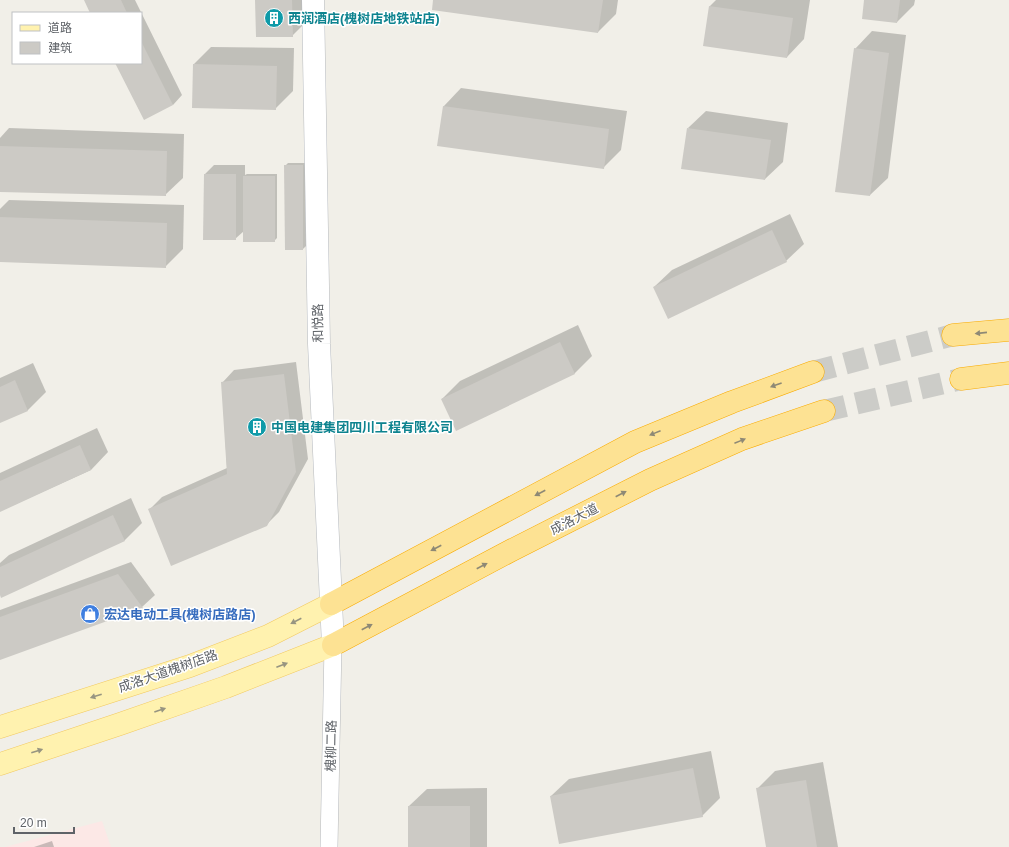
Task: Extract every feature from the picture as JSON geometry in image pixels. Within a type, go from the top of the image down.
[{"type":"highway","points":[[953,336],[1009,330]]},
{"type":"highway","points":[[331,604],[635,442],[732,402],[813,372]]},
{"type":"highway","points":[[961,379],[1009,373]]},
{"type":"highway","name":"成洛大道","points":[[333,645],[650,480],[742,440],[824,411]]},
{"type":"main road","name":"成洛大道槐树店路","points":[[0,727],[190,666],[268,636],[331,604]]},
{"type":"main road","points":[[0,764],[219,689],[333,645]]},
{"type":"street","name":"和悦路","points":[[313,0],[319,344],[333,645]]},
{"type":"street","name":"槐柳二路","points":[[329,847],[333,645]]},
{"type":"shaded area","points":[[102,821],[111,847],[5,847]]},
{"type":"building","points":[[84,0],[121,0],[127,12],[90,12]]},
{"type":"building","name":"西润酒店(槐树店地铁站店)","points":[[255,0],[292,0],[293,37],[256,37]]},
{"type":"building","points":[[433,0],[603,0],[598,33],[432,10]]},
{"type":"building","points":[[864,0],[900,0],[897,23],[862,19]]},
{"type":"building","points":[[709,6],[793,18],[787,58],[703,46]]},
{"type":"building","points":[[142,43],[173,105],[144,120],[116,64],[142,64]]},
{"type":"building","points":[[854,48],[889,53],[870,196],[835,192]]},
{"type":"building","points":[[193,64],[277,66],[276,110],[192,108]]},
{"type":"building","points":[[443,106],[609,129],[604,169],[437,146]]},
{"type":"building","points":[[687,128],[771,140],[765,180],[681,169]]},
{"type":"building","points":[[0,146],[167,151],[166,196],[0,192]]},
{"type":"building","points":[[284,165],[303,165],[303,250],[285,250]]},
{"type":"building","points":[[204,174],[236,174],[236,240],[203,240]]},
{"type":"building","points":[[243,176],[275,176],[275,242],[243,242]]},
{"type":"building","points":[[0,217],[167,223],[166,268],[0,262]]},
{"type":"building","points":[[772,230],[787,262],[668,319],[653,287]]},
{"type":"building","points":[[560,342],[575,374],[456,431],[441,399]]},
{"type":"building","name":"中国电建集团四川工程有限公司","points":[[284,374],[296,472],[267,526],[171,566],[148,509],[227,474],[221,382]]},
{"type":"building","points":[[15,380],[28,411],[0,423],[0,387]]},
{"type":"building","points":[[80,445],[91,470],[0,512],[0,481]]},
{"type":"building","points":[[113,515],[125,541],[1,598],[0,567]]},
{"type":"building","points":[[118,574],[143,608],[0,660],[0,617]]},
{"type":"building","points":[[693,768],[703,817],[559,844],[550,796]]},
{"type":"building","points":[[806,780],[817,847],[766,847],[756,788]]},
{"type":"building","points":[[408,806],[470,806],[470,847],[408,847]]},
{"type":"tunnel","points":[[813,372],[953,335]]},
{"type":"tunnel","points":[[824,411],[961,379]]},
{"type":"place","name":"西润酒店(槐树店地铁站店)","points":[[274,18]]},
{"type":"place","name":"中国电建集团四川工程有限公司","points":[[257,427]]},
{"type":"place","name":"宏达电动工具(槐树店路店)","points":[[90,614]]}]
